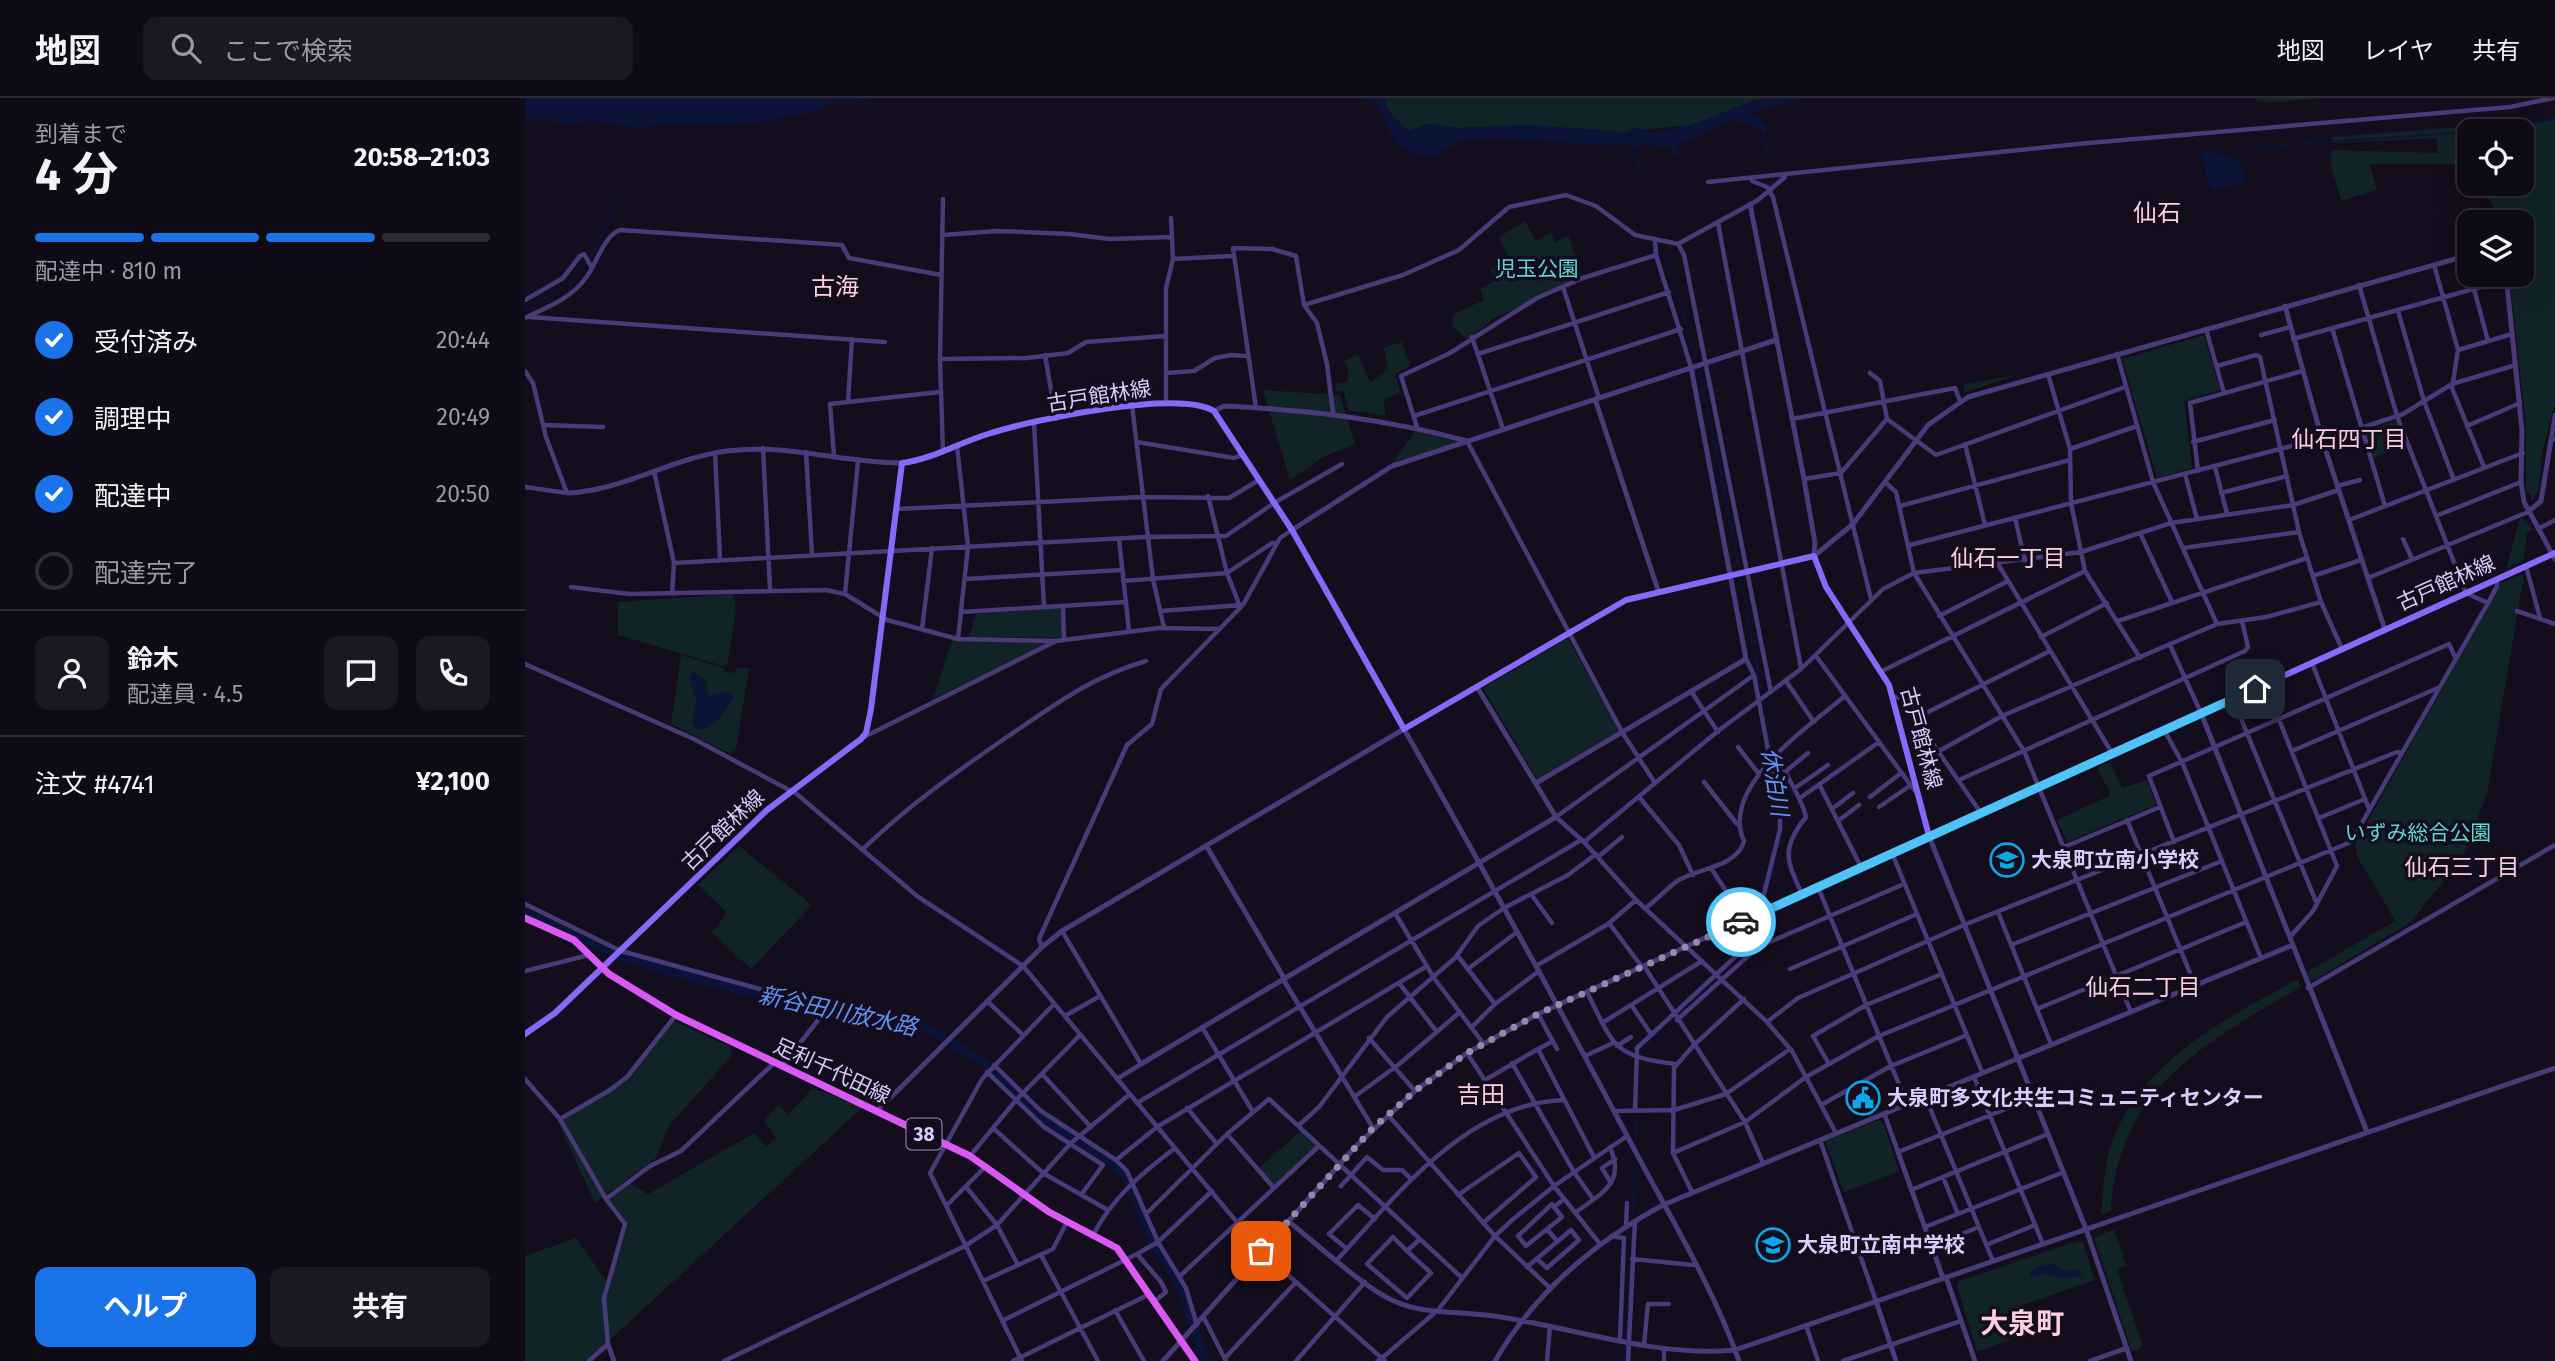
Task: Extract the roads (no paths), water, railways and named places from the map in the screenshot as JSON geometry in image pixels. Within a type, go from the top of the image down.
[{"type":"main road","name":"古戸館林線","points":[[902,463],[943,453],[987,434],[1132,405],[1166,403],[1200,406],[1214,411]]},
{"type":"main road","points":[[1214,411],[1292,530],[1404,729],[1626,600],[1658,590],[1814,556]]},
{"type":"main road","points":[[861,739],[866,733],[871,709],[902,463]]},
{"type":"main road","name":"古戸館林線","points":[[1814,556],[1826,587],[1882,671],[1893,697],[1929,836],[2554,555]]},
{"type":"main road","name":"古戸館林線","points":[[603,968],[757,819],[861,739]]},
{"type":"main road","name":"足利千代田線","points":[[525,918],[574,940],[603,968],[676,1015],[970,1156],[1067,1222],[1117,1248],[1195,1361]]},
{"type":"main road","points":[[525,1034],[555,1013],[603,968]]},
{"type":"street","points":[[1708,182],[2088,143],[2510,107],[2553,98]]},
{"type":"street","points":[[1304,305],[1403,275],[1459,250],[1509,207],[1566,195],[1596,206],[1635,235],[1678,244],[1750,204],[1788,175]]},
{"type":"street","points":[[1748,179],[1770,191],[1871,600]]},
{"type":"street","points":[[943,200],[940,359],[943,453]]},
{"type":"street","points":[[1750,204],[1804,479],[1815,543],[1814,556]]},
{"type":"street","points":[[1166,403],[1166,288],[1173,259],[1171,218]]},
{"type":"street","points":[[1718,223],[1801,669]]},
{"type":"street","points":[[527,318],[574,292],[592,268],[610,235],[622,230],[842,245],[849,258],[941,275]]},
{"type":"street","points":[[943,235],[997,231],[1070,234],[1109,239],[1172,237]]},
{"type":"street","points":[[1655,240],[1656,256],[1692,367],[1747,659],[1754,675],[1771,760],[1780,829],[1758,947]]},
{"type":"street","points":[[1678,244],[1684,255],[1771,692]]},
{"type":"street","points":[[1256,408],[1232,256],[1233,248],[1272,250],[1296,257],[1304,305],[1317,323],[1328,364],[1332,413]]},
{"type":"street","points":[[525,300],[563,278],[584,254],[592,268]]},
{"type":"street","points":[[1173,259],[1232,256]]},
{"type":"street","points":[[1416,427],[1401,376],[1450,353],[1514,310],[1563,287],[1656,256]]},
{"type":"street","points":[[1814,556],[1853,524],[1914,441],[1934,419],[1960,401],[2048,373],[2457,258]]},
{"type":"street","points":[[2434,264],[2458,350],[2452,384],[2484,467]]},
{"type":"street","points":[[2359,285],[2397,416],[2466,593],[2489,603]]},
{"type":"street","points":[[1563,287],[1658,590]]},
{"type":"street","points":[[2293,339],[2479,287]]},
{"type":"street","points":[[2507,287],[2520,403],[2523,453],[2521,482],[2528,512],[2554,555]]},
{"type":"street","points":[[2474,289],[2488,341]]},
{"type":"street","points":[[1478,354],[1669,292]]},
{"type":"street","points":[[2285,306],[2322,439],[2385,630]]},
{"type":"street","points":[[2398,311],[2424,401],[2454,480]]},
{"type":"street","points":[[527,318],[885,342]]},
{"type":"street","points":[[2261,335],[2290,327]]},
{"type":"street","points":[[2206,328],[2224,393]]},
{"type":"street","points":[[2332,328],[2385,506]]},
{"type":"street","points":[[1414,416],[1681,329]]},
{"type":"street","points":[[2458,350],[2512,334]]},
{"type":"street","points":[[940,359],[1012,359],[1068,353],[1086,342],[1165,336]]},
{"type":"street","points":[[1472,337],[1503,429]]},
{"type":"street","points":[[848,402],[852,339]]},
{"type":"street","points":[[1042,947],[1039,939],[1127,746],[1154,722],[1162,687],[1241,605],[1277,543],[1292,530],[1392,466],[1776,340]]},
{"type":"street","points":[[2117,354],[2153,482],[2217,624]]},
{"type":"street","points":[[1045,355],[1056,419]]},
{"type":"street","points":[[2217,366],[2258,355],[2267,381],[2299,532],[2321,602],[2342,649]]},
{"type":"street","points":[[1166,373],[1194,371],[1215,358],[1247,356]]},
{"type":"street","points":[[1910,545],[2361,428],[2397,416],[2452,384],[2516,365]]},
{"type":"street","points":[[525,370],[533,383],[543,425],[567,493]]},
{"type":"street","points":[[2198,471],[2189,404],[2302,371]]},
{"type":"street","points":[[1870,373],[1879,381],[1887,419],[1936,455],[2125,387]]},
{"type":"street","points":[[2048,373],[2070,449],[2071,503],[2085,571],[2140,657]]},
{"type":"street","points":[[1792,419],[1955,388],[1960,401]]},
{"type":"street","points":[[834,456],[831,404],[940,392]]},
{"type":"street","points":[[2467,426],[2520,403]]},
{"type":"street","points":[[1132,405],[1153,579],[1164,628]]},
{"type":"street","points":[[1214,411],[1224,406],[1332,413],[1416,427],[1467,441],[1622,732],[1655,783]]},
{"type":"street","points":[[2367,578],[2528,512],[2542,501],[2555,415]]},
{"type":"street","points":[[1804,479],[1841,473],[1887,419]]},
{"type":"street","points":[[2193,442],[2275,420]]},
{"type":"street","points":[[1034,423],[1044,607]]},
{"type":"street","points":[[543,425],[603,427]]},
{"type":"street","points":[[2070,449],[2137,426]]},
{"type":"street","points":[[1137,442],[1234,458],[1242,455]]},
{"type":"street","points":[[1965,444],[1985,525]]},
{"type":"street","points":[[957,446],[968,546],[958,639]]},
{"type":"street","points":[[525,487],[567,493],[602,490],[715,453],[763,448],[806,451],[859,461],[902,463]]},
{"type":"street","points":[[763,448],[770,589]]},
{"type":"street","points":[[806,451],[813,554]]},
{"type":"street","points":[[715,453],[720,558]]},
{"type":"street","points":[[2349,520],[2523,453]]},
{"type":"street","points":[[1900,506],[2070,460]]},
{"type":"street","points":[[845,594],[859,461]]},
{"type":"street","points":[[674,562],[1119,538],[1226,536],[1274,503],[1342,464]]},
{"type":"street","points":[[2215,467],[2227,514]]},
{"type":"street","points":[[654,471],[674,562],[672,593]]},
{"type":"street","points":[[2185,474],[2197,519]]},
{"type":"street","points":[[2221,493],[2287,476]]},
{"type":"street","points":[[896,509],[1142,497],[1229,498],[1259,480]]},
{"type":"street","points":[[1137,1103],[1494,890],[1582,841],[1801,669],[1871,600],[1896,580],[1914,573],[2081,552],[2171,523],[2293,505],[2360,480]]},
{"type":"street","points":[[1885,482],[1895,489],[1910,545],[1914,573],[2024,751],[2131,1012]]},
{"type":"street","points":[[2436,516],[2521,482]]},
{"type":"street","points":[[1208,496],[1227,573],[1241,605]]},
{"type":"street","points":[[2015,517],[2025,561]]},
{"type":"street","points":[[2538,530],[2555,520]]},
{"type":"street","points":[[2183,548],[2299,532]]},
{"type":"street","points":[[2140,533],[2172,602]]},
{"type":"street","points":[[1119,538],[1129,631]]},
{"type":"street","points":[[2403,539],[2412,559]]},
{"type":"street","points":[[1123,581],[1227,573],[1272,543],[1277,543]]},
{"type":"street","points":[[922,629],[932,548]]},
{"type":"street","points":[[2118,621],[2307,558]]},
{"type":"street","points":[[2312,576],[2361,560]]},
{"type":"street","points":[[1998,564],[2112,753]]},
{"type":"street","points":[[2526,566],[2540,618]]},
{"type":"street","points":[[965,579],[1122,570]]},
{"type":"street","points":[[1882,671],[2085,571]]},
{"type":"street","points":[[1674,1153],[1745,1122],[1806,1077],[1879,1036],[2235,892],[2351,842],[2455,657],[2489,603],[2497,586],[2497,579]]},
{"type":"street","points":[[1939,616],[2008,581]]},
{"type":"street","points":[[571,587],[629,594],[770,589],[826,590],[845,594],[882,618],[958,639],[1056,641],[1164,628],[1219,629]]},
{"type":"street","points":[[961,612],[1126,602]]},
{"type":"street","points":[[1939,751],[2002,716],[2217,624],[2242,621],[2321,602]]},
{"type":"street","points":[[2041,637],[2107,603]]},
{"type":"street","points":[[1160,611],[1241,605]]},
{"type":"street","points":[[1063,606],[1064,640]]},
{"type":"street","points":[[2517,611],[2555,624]]},
{"type":"street","points":[[1959,780],[2247,650],[2242,621]]},
{"type":"street","points":[[861,739],[1056,641]]},
{"type":"street","points":[[2174,842],[2149,776],[2449,644],[2455,657]]},
{"type":"street","points":[[2170,645],[2201,713],[2367,1132]]},
{"type":"street","points":[[1916,718],[2050,652]]},
{"type":"street","points":[[1816,656],[1919,795]]},
{"type":"street","points":[[1536,783],[1747,659]]},
{"type":"street","points":[[864,848],[918,798],[1069,693],[1125,665],[1146,661]]},
{"type":"street","points":[[2312,663],[2369,810]]},
{"type":"street","points":[[525,664],[694,739],[791,791],[864,848],[922,900],[1023,967],[1261,1251],[1382,1360],[1438,1310],[1495,1236],[1554,1186],[1627,1136]]},
{"type":"street","points":[[1117,1079],[1556,817],[1754,675]]},
{"type":"street","points":[[1786,681],[1814,722]]},
{"type":"street","points":[[2265,684],[2337,866],[2317,904],[2290,937]]},
{"type":"street","points":[[1477,687],[1556,817],[1597,856],[1636,900],[1689,946],[1767,1022],[1790,1049],[1836,1133]]},
{"type":"street","points":[[2292,751],[2438,688]]},
{"type":"street","points":[[1691,691],[1718,732]]},
{"type":"street","points":[[1737,824],[1746,795],[1759,774],[1771,760],[1845,696]]},
{"type":"street","points":[[1893,697],[1901,698],[1981,813]]},
{"type":"street","points":[[2233,699],[2317,904]]},
{"type":"street","points":[[877,1111],[1042,947],[1062,932],[1404,729],[1558,1005],[1695,1265],[1739,1361]]},
{"type":"street","points":[[2164,730],[2182,762],[2261,958]]},
{"type":"street","points":[[1800,798],[1879,742]]},
{"type":"street","points":[[1738,747],[1759,774]]},
{"type":"street","points":[[1767,1022],[1798,998],[1928,940],[2397,752],[2401,753]]},
{"type":"street","points":[[1785,772],[1808,753]]},
{"type":"street","points":[[1778,754],[1807,817],[1793,833],[1787,862],[1802,894]]},
{"type":"street","points":[[1795,788],[1828,765]]},
{"type":"street","points":[[1870,797],[1901,773]]},
{"type":"street","points":[[1647,907],[1679,880],[1711,868],[1742,848],[1744,841],[1737,824],[1704,782]]},
{"type":"street","points":[[1819,784],[1861,867]]},
{"type":"street","points":[[1879,807],[1910,785]]},
{"type":"street","points":[[1832,809],[1853,793]]},
{"type":"street","points":[[1639,797],[1679,845],[1693,875]]},
{"type":"street","points":[[2319,818],[2365,799]]},
{"type":"street","points":[[1837,821],[1859,805]]},
{"type":"street","points":[[2064,847],[2160,807]]},
{"type":"street","points":[[2127,820],[2196,985]]},
{"type":"street","points":[[1164,1361],[1183,1343],[1261,1251],[1373,1128],[1415,1091],[1467,1053],[1538,1014],[1929,836],[2086,1229],[2131,1361]]},
{"type":"street","points":[[1299,1126],[1319,1107],[1369,1038],[1409,997],[1434,978],[1457,955],[1478,926],[1504,908],[1568,875],[1622,837]]},
{"type":"street","points":[[2308,988],[2555,845]]},
{"type":"street","points":[[1207,847],[1373,1128]]},
{"type":"street","points":[[1892,853],[1982,1072]]},
{"type":"street","points":[[2011,945],[2222,861]]},
{"type":"street","points":[[1711,868],[1745,920]]},
{"type":"street","points":[[1719,976],[1758,947],[1905,884]]},
{"type":"street","points":[[1818,887],[1907,1104]]},
{"type":"street","points":[[1531,894],[1552,923]]},
{"type":"street","points":[[1472,1027],[1538,969],[1609,923],[1636,900]]},
{"type":"street","points":[[525,904],[620,952],[800,1000],[854,1008],[886,1017]]},
{"type":"street","points":[[1637,1111],[1637,1048],[1675,1017],[1751,942],[1764,912]]},
{"type":"street","points":[[1998,912],[2051,1044]]},
{"type":"street","points":[[1395,913],[1434,978],[1483,1043]]},
{"type":"street","points":[[1790,969],[1917,914]]},
{"type":"street","points":[[2038,1009],[2246,922]]},
{"type":"street","points":[[1609,923],[1659,990],[1745,1122],[1763,1163]]},
{"type":"street","points":[[1062,932],[1141,1064]]},
{"type":"street","points":[[1468,969],[1517,932]]},
{"type":"street","points":[[1495,1361],[1521,1320],[1549,1287],[1611,1236],[1663,1205],[2293,945]]},
{"type":"street","points":[[525,971],[590,954]]},
{"type":"street","points":[[1457,955],[1496,1004]]},
{"type":"street","points":[[1602,1023],[1702,961]]},
{"type":"street","points":[[1116,1160],[1157,1127],[1187,1108],[1427,966]]},
{"type":"street","points":[[1829,1064],[1813,1036],[1866,1005],[1942,974]]},
{"type":"street","points":[[1399,982],[1437,1032]]},
{"type":"street","points":[[1587,992],[1615,1044],[1638,1059],[1675,1064]]},
{"type":"street","points":[[1065,1016],[1100,996]]},
{"type":"street","points":[[1692,1192],[1674,1153],[1675,1064],[1744,999]]},
{"type":"street","points":[[987,1002],[1023,1035]]},
{"type":"street","points":[[1021,1359],[930,1174],[987,1072],[1054,1004]]},
{"type":"street","points":[[1632,1006],[1651,1034]]},
{"type":"street","points":[[1354,1097],[1395,1068],[1460,1012]]},
{"type":"street","points":[[1538,1014],[1557,1049]]},
{"type":"street","points":[[560,1119],[627,1077],[676,1015]]},
{"type":"street","points":[[606,1199],[650,1166],[681,1151],[778,1064],[822,1015]]},
{"type":"street","points":[[1202,1027],[1253,1112]]},
{"type":"street","points":[[970,1156],[1016,1099],[1080,1035]]},
{"type":"street","points":[[1821,1105],[1891,1066],[1967,1035]]},
{"type":"street","points":[[1585,1056],[1631,1037]]},
{"type":"street","points":[[1369,1038],[1415,1091]]},
{"type":"street","points":[[1485,1080],[1553,1041]]},
{"type":"street","points":[[1538,1049],[1594,1157]]},
{"type":"street","points":[[1614,1111],[1674,1110],[1725,1094],[1790,1049]]},
{"type":"street","points":[[1467,1053],[1554,1186],[1600,1244]]},
{"type":"street","points":[[1512,1063],[1573,1172],[1593,1199]]},
{"type":"street","points":[[993,1065],[1041,1111],[1116,1160],[1133,1181],[1158,1243],[1179,1276],[1196,1327]]},
{"type":"street","points":[[1288,1221],[1395,1302],[1521,1320],[1664,1349],[1705,1353],[1735,1350],[2555,1068]]},
{"type":"street","points":[[987,1072],[1044,1126],[1103,1165],[1081,1195]]},
{"type":"street","points":[[1042,1074],[1091,1127]]},
{"type":"street","points":[[1974,1076],[2043,1244]]},
{"type":"street","points":[[525,1079],[560,1119],[606,1199],[625,1224],[604,1298],[608,1344],[614,1361]]},
{"type":"street","points":[[724,1361],[965,1246],[997,1225],[1071,1143],[1130,1094]]},
{"type":"street","points":[[1925,1096],[1993,1261]]},
{"type":"street","points":[[1898,1152],[2033,1098]]},
{"type":"street","points":[[1146,1214],[1217,1144],[1269,1099],[1461,1278]]},
{"type":"street","points":[[1338,1259],[1428,1161],[1506,1112],[1535,1102],[1564,1100]]},
{"type":"street","points":[[1187,1108],[1217,1144]]},
{"type":"street","points":[[1884,1113],[1961,1321],[1973,1361]]},
{"type":"street","points":[[1388,1115],[1495,1236],[1549,1287]]},
{"type":"street","points":[[993,1128],[1043,1173],[1106,1209]]},
{"type":"street","points":[[1911,1190],[2048,1134]]},
{"type":"street","points":[[1227,1135],[1274,1188]]},
{"type":"street","points":[[1819,1139],[1896,1361]]},
{"type":"street","points":[[1179,1276],[1319,1146]]},
{"type":"street","points":[[1575,1213],[1611,1183],[1616,1168],[1610,1147]]},
{"type":"street","points":[[1093,1235],[1106,1209],[1125,1188],[1174,1148]]},
{"type":"street","points":[[1458,1195],[1520,1153],[1536,1177],[1483,1223]]},
{"type":"street","points":[[1341,1186],[1367,1157],[1383,1170],[1402,1171],[1411,1179]]},
{"type":"street","points":[[1611,1183],[1602,1168],[1615,1159]]},
{"type":"street","points":[[946,1206],[967,1188],[985,1167]]},
{"type":"street","points":[[1924,1227],[2064,1172]]},
{"type":"street","points":[[1943,1177],[1958,1214]]},
{"type":"street","points":[[967,1188],[997,1225],[1018,1265]]},
{"type":"street","points":[[1002,1321],[1127,1261],[1158,1243],[1212,1191]]},
{"type":"street","points":[[1554,1207],[1564,1199]]},
{"type":"street","points":[[1624,1340],[1632,1259],[1631,1223],[1627,1203]]},
{"type":"street","points":[[1552,1204],[1554,1207],[1562,1217],[1526,1246],[1518,1236],[1552,1204]]},
{"type":"street","points":[[1347,1249],[1329,1234],[1340,1220],[1358,1205],[1375,1219]]},
{"type":"street","points":[[983,1281],[1053,1249],[1067,1222]]},
{"type":"street","points":[[1986,1245],[2035,1225]]},
{"type":"street","points":[[1932,1246],[1979,1227]]},
{"type":"street","points":[[1547,1229],[1557,1241]]},
{"type":"street","points":[[1527,1267],[1571,1230],[1580,1240],[1547,1268],[1537,1259]]},
{"type":"street","points":[[1611,1236],[1624,1238],[1624,1340],[1629,1361]]},
{"type":"street","points":[[1393,1237],[1407,1251],[1431,1273],[1407,1298],[1367,1264],[1393,1237]]},
{"type":"street","points":[[1407,1251],[1420,1238]]},
{"type":"street","points":[[1137,1254],[1164,1287],[1165,1294],[1155,1301]]},
{"type":"street","points":[[1041,1255],[1098,1361]]},
{"type":"street","points":[[1632,1259],[1695,1265]]},
{"type":"street","points":[[1204,1318],[1225,1360],[1296,1282]]},
{"type":"street","points":[[1296,1361],[1366,1282]]},
{"type":"street","points":[[1013,1361],[1150,1293]]},
{"type":"street","points":[[1644,1344],[1648,1304],[1669,1304]]},
{"type":"street","points":[[1115,1310],[1144,1361]]},
{"type":"street","points":[[1843,1361],[1961,1321]]},
{"type":"street","points":[[1806,1325],[1818,1361]]},
{"type":"street","points":[[1547,1361],[1550,1326]]},
{"type":"street","points":[[589,1361],[608,1344]]},
{"type":"street","points":[[2090,1361],[2127,1348]]},
{"type":"street","points":[[1664,1349],[1664,1361]]},
{"type":"water","points":[[525,98],[875,98],[857,103],[832,103],[819,111],[757,123],[656,124],[642,129],[593,121],[567,124],[525,118]]},
{"type":"water","points":[[1360,98],[1384,98],[1390,113],[1408,131],[1429,124],[1458,128],[1527,125],[1627,132],[1636,127],[1648,131],[1681,128],[1762,98],[1806,98],[1750,113],[1768,126],[1766,133],[1748,123],[1732,121],[1680,144],[1676,156],[1671,155],[1671,146],[1658,147],[1641,143],[1640,148],[1634,148],[1631,145],[1491,138],[1471,139],[1457,143],[1438,154],[1425,156],[1401,147],[1377,106]]},
{"type":"water","points":[[2200,151],[2225,155],[2236,160],[2247,181],[2211,191]]},
{"type":"water","points":[[694,672],[705,681],[709,696],[724,691],[735,697],[717,722],[704,729],[697,729],[692,724],[697,700],[689,677]]},
{"type":"water","points":[[2053,1264],[2064,1272],[2077,1269],[2084,1276],[2062,1278],[2043,1274],[2033,1278],[2030,1273],[2034,1268]]},
{"type":"waterway","points":[[2534,122],[2555,119]]},
{"type":"waterway","points":[[1764,133],[1768,156]]},
{"type":"waterway","points":[[2252,140],[2255,147],[2457,133]]},
{"type":"waterway","name":"休泊川","points":[[1636,147],[1640,171]]},
{"type":"waterway","points":[[525,310],[574,280],[594,252],[622,192]]},
{"type":"waterway","name":"休泊川","points":[[1660,247],[1687,326],[1697,366],[1716,447],[1739,570]]},
{"type":"waterway","name":"休泊川","points":[[1740,576],[1783,807],[1781,837],[1763,910]]},
{"type":"waterway","name":"新谷田川放水路","points":[[525,910],[629,960],[791,1004],[889,1025],[921,1025],[984,1062],[1043,1118],[1109,1160],[1127,1178],[1153,1242],[1181,1288],[1205,1361]]},
{"type":"waterway","name":"休泊川","points":[[1638,1056],[1658,1032],[1749,948],[1762,916]]},
{"type":"waterway","name":"休泊川","points":[[1635,1147],[1638,1093]]},
{"type":"waterway","name":"休泊川","points":[[1632,1220],[1635,1156]]},
{"type":"waterway","name":"休泊川","points":[[1626,1339],[1632,1226]]},
{"type":"waterway","name":"休泊川","points":[[1624,1361],[1626,1345]]},
{"type":"place","name":"大泉町立南小学校","points":[[2007,860]]},
{"type":"place","name":"大泉町多文化共生コミュニティセンター","points":[[1863,1098]]},
{"type":"place","name":"大泉町立南中学校","points":[[1773,1245]]},
{"type":"district","name":"仙石","points":[[2157,213]]},
{"type":"district","name":"古海","points":[[835,287]]},
{"type":"district","name":"仙石四丁目","points":[[2349,439]]},
{"type":"district","name":"仙石一丁目","points":[[2008,558]]},
{"type":"district","name":"仙石三丁目","points":[[2462,867]]},
{"type":"district","name":"仙石二丁目","points":[[2143,987]]},
{"type":"district","name":"吉田","points":[[1481,1095]]},
{"type":"district","name":"大泉町","points":[[2022,1323]]},
{"type":"park label","name":"児玉公園","points":[[1537,269]]},
{"type":"park label","name":"いずみ総合公園","points":[[2418,833]]}]
